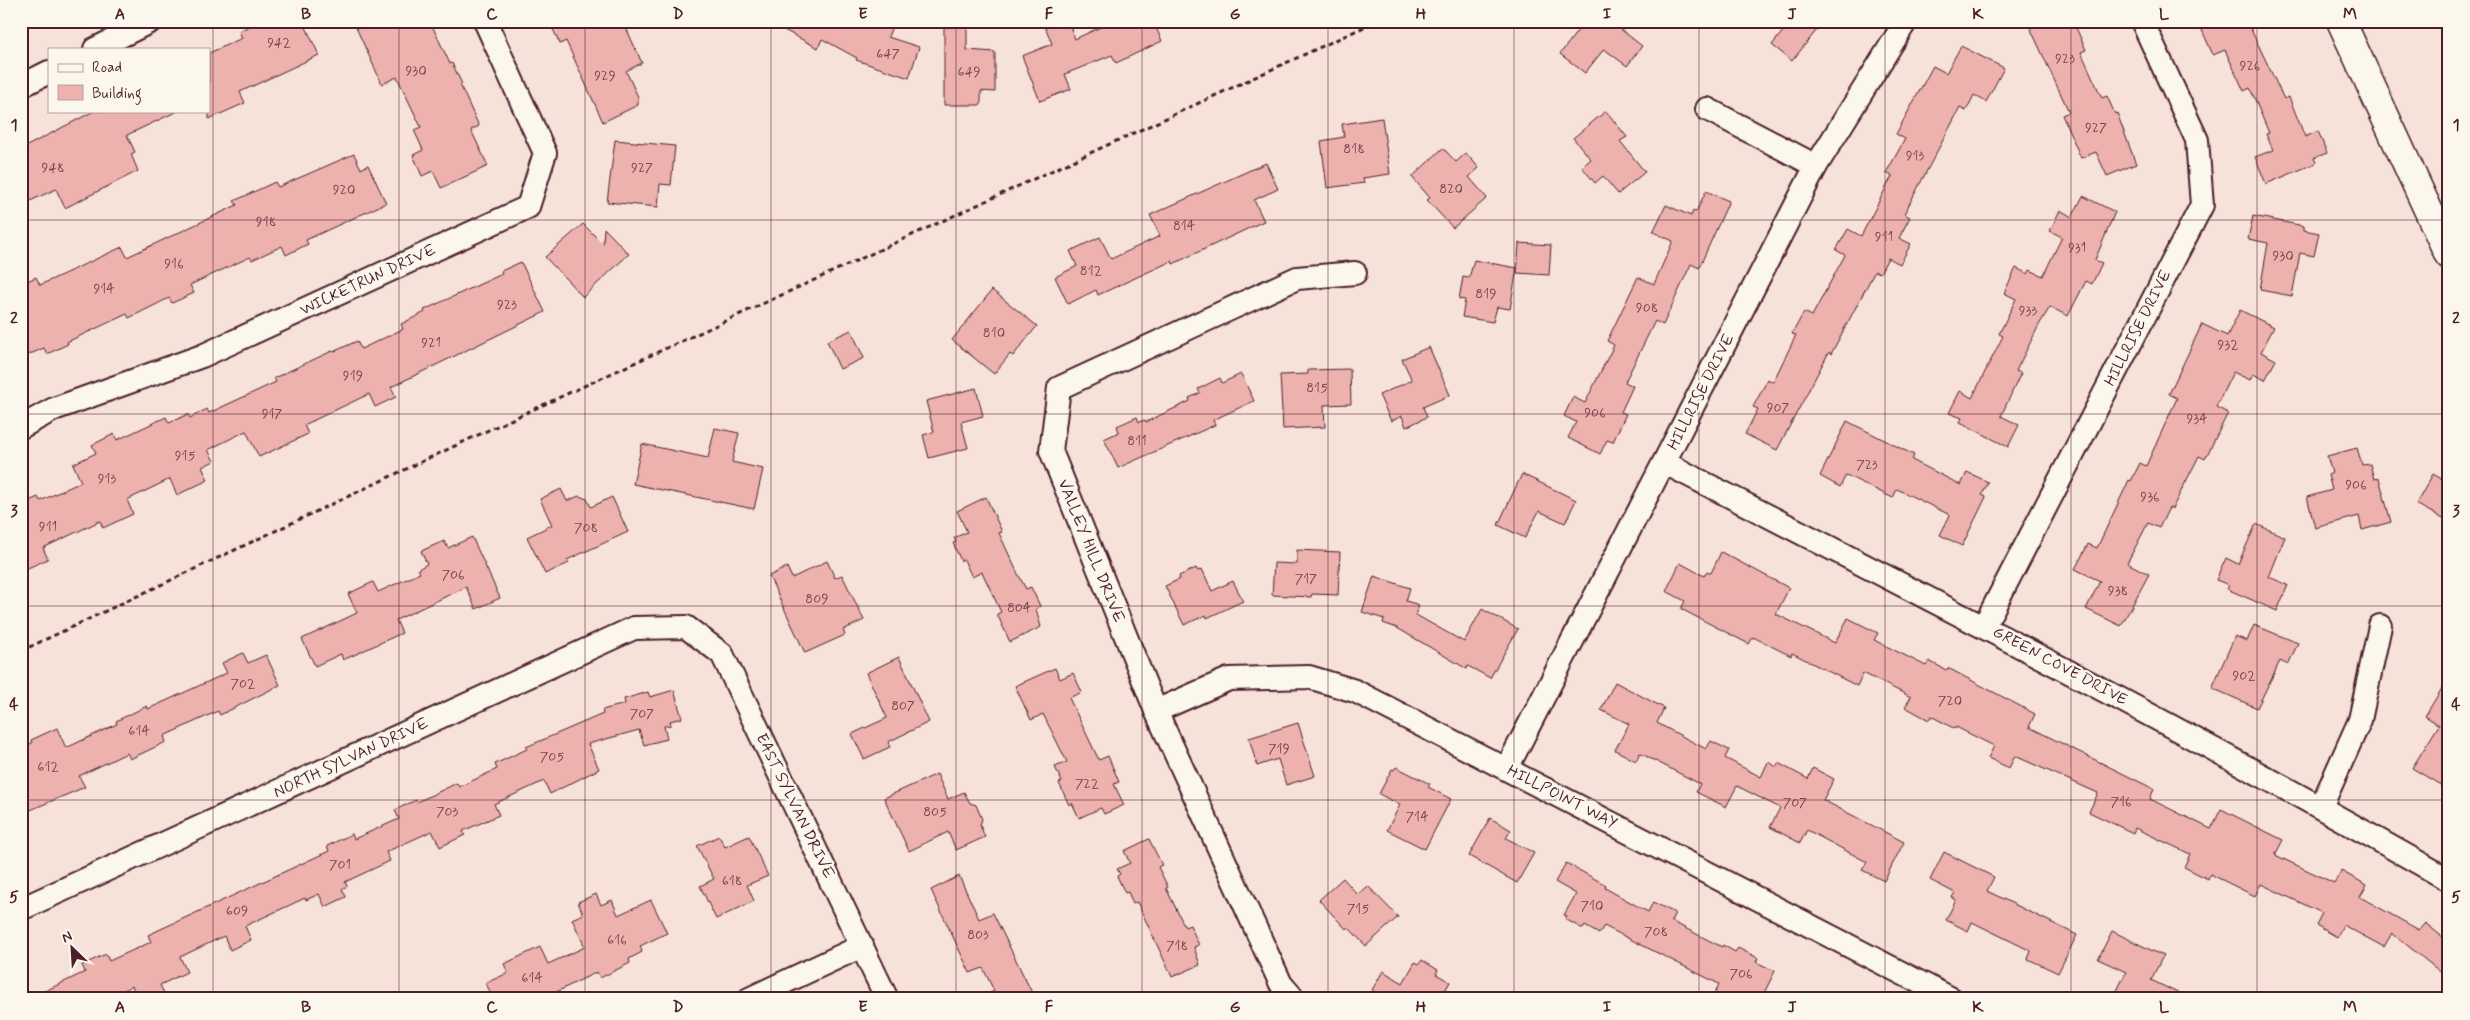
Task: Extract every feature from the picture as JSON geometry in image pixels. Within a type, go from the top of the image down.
[{"type":"street","points":[[97,48],[152,21]]},
{"type":"street","name":"WICKETRUN DRIVE","points":[[21,427],[54,409],[202,356],[528,207],[545,153],[485,21]]},
{"type":"street","name":"HILLRISE DRIVE","points":[[1507,768],[1816,166],[1906,21]]},
{"type":"street","name":"HILLRISE DRIVE","points":[[1984,626],[2202,205],[2197,140],[2142,21]]},
{"type":"street","points":[[2341,21],[2449,255]]},
{"type":"street","points":[[21,86],[48,72]]},
{"type":"street","points":[[1707,109],[1816,166]]},
{"type":"street","name":"VALLEY HILL DRIVE","points":[[1294,999],[1281,984],[1156,711],[1051,451],[1059,388],[1297,278],[1355,273]]},
{"type":"street","name":"GREEN COVE DRIVE","points":[[1665,462],[1984,626],[2321,807],[2449,880]]},
{"type":"street","points":[[2321,807],[2360,720],[2380,626]]},
{"type":"street","name":"NORTH SYLVAN DRIVE","points":[[21,909],[634,628],[686,627]]},
{"type":"street","name":"EAST SYLVAN DRIVE","points":[[686,627],[722,654],[887,999]]},
{"type":"street","name":"HILLPOINT WAY","points":[[1156,711],[1229,679],[1309,678],[1355,691],[1952,999]]},
{"type":"street","points":[[749,999],[862,946]]},
{"type":"path","points":[[21,651],[495,427],[1377,21]]},
{"type":"building","points":[[260,21],[303,21],[319,55],[240,92],[245,103],[209,119],[210,53],[242,38],[239,31]]},
{"type":"building","points":[[353,21],[430,21],[450,64],[452,63],[462,84],[460,85],[479,126],[471,130],[488,166],[441,188],[433,171],[422,176],[413,155],[423,150],[414,130],[421,127],[397,77],[382,84]]},
{"type":"building","points":[[549,21],[623,21],[642,63],[626,71],[638,97],[638,105],[603,122],[566,41],[560,44]]},
{"type":"building","points":[[767,21],[894,21],[888,37],[919,47],[909,78],[856,60],[857,58],[822,39],[818,48]]},
{"type":"building","points":[[1043,21],[1068,21],[1075,39],[1113,21],[1153,21],[1162,41],[1116,63],[1112,55],[1065,74],[1071,89],[1040,101],[1022,56],[1052,44]]},
{"type":"building","points":[[1585,21],[1610,21],[1642,46],[1627,66],[1604,49],[1585,73],[1560,54]]},
{"type":"building","points":[[1791,21],[1824,21],[1792,61],[1772,45]]},
{"type":"building","points":[[2027,21],[2073,21],[2086,50],[2081,52],[2102,98],[2107,96],[2115,114],[2117,113],[2136,164],[2107,176],[2096,152],[2081,158],[2062,115],[2069,112]]},
{"type":"building","points":[[2216,21],[2247,21],[2284,99],[2289,97],[2305,137],[2318,131],[2327,153],[2314,158],[2316,163],[2266,184],[2255,157],[2273,150],[2266,134],[2269,133],[2250,88],[2244,91],[2225,50],[2213,55],[2201,28]]},
{"type":"building","points":[[967,26],[967,50],[995,52],[995,92],[981,91],[981,105],[944,105],[944,27]]},
{"type":"building","points":[[1961,46],[2004,68],[1986,102],[1974,95],[1966,111],[1960,108],[1904,214],[1910,217],[1899,238],[1911,244],[1900,264],[1888,258],[1880,273],[1875,271],[1777,450],[1745,434],[1758,409],[1753,407],[1768,379],[1773,382],[1796,335],[1792,334],[1804,312],[1812,316],[1845,255],[1836,250],[1848,229],[1861,236],[1892,176],[1886,173],[1905,139],[1896,134],[1933,66],[1946,73]]},
{"type":"building","points":[[1606,111],[1627,137],[1620,141],[1645,172],[1618,194],[1603,176],[1595,183],[1582,167],[1591,159],[1573,138]]},
{"type":"building","points":[[92,112],[176,112],[127,135],[135,152],[131,154],[138,171],[65,208],[56,189],[30,201],[21,182],[21,149]]},
{"type":"building","points":[[1382,118],[1390,174],[1363,178],[1364,183],[1327,188],[1321,141],[1344,137],[1342,124]]},
{"type":"building","points":[[615,140],[675,146],[671,185],[660,184],[658,207],[607,202]]},
{"type":"building","points":[[1443,148],[1456,162],[1466,153],[1479,168],[1469,177],[1487,198],[1453,228],[1427,200],[1430,198],[1412,177]]},
{"type":"building","points":[[354,154],[361,169],[368,165],[386,203],[306,240],[308,244],[286,255],[282,246],[252,260],[250,257],[190,285],[194,293],[172,303],[169,298],[129,318],[127,314],[67,342],[68,344],[47,354],[44,348],[21,358],[21,284],[36,277],[40,285],[122,247],[127,257],[237,205],[234,201],[275,182],[278,187]]},
{"type":"building","points":[[1266,163],[1278,189],[1254,200],[1264,221],[1173,264],[1172,261],[1098,295],[1096,290],[1068,304],[1055,277],[1077,266],[1070,251],[1100,237],[1111,259],[1160,236],[1150,215]]},
{"type":"building","points":[[1706,191],[1729,201],[1699,268],[1691,264],[1663,325],[1655,321],[1625,382],[1633,386],[1621,412],[1626,414],[1613,442],[1607,440],[1600,454],[1568,438],[1576,422],[1564,416],[1573,397],[1585,403],[1614,345],[1607,341],[1638,277],[1654,284],[1673,241],[1653,232],[1666,205],[1691,216],[1693,211],[1696,212]]},
{"type":"building","points":[[2083,196],[2115,212],[2095,260],[2102,263],[2092,284],[2086,281],[2068,316],[2050,307],[2039,325],[2016,371],[2021,373],[2001,416],[2019,425],[2008,447],[1960,422],[1962,418],[1949,413],[1960,391],[1972,398],[2003,336],[1999,334],[2016,299],[2004,293],[2016,268],[2028,274],[2030,270],[2043,276],[2062,237],[2050,231],[2060,210],[2072,217]]},
{"type":"building","points":[[2253,216],[2304,226],[2304,230],[2319,233],[2314,256],[2300,253],[2292,296],[2260,290],[2268,243],[2248,239]]},
{"type":"building","points":[[583,224],[603,244],[604,228],[629,254],[583,297],[545,257]]},
{"type":"building","points":[[1519,243],[1551,245],[1549,275],[1517,273]]},
{"type":"building","points":[[1474,260],[1517,268],[1510,309],[1497,307],[1493,322],[1462,317],[1465,300],[1459,299],[1463,277],[1469,278]]},
{"type":"building","points":[[521,262],[545,312],[391,387],[396,397],[375,407],[369,394],[304,425],[308,434],[259,457],[246,431],[208,450],[214,461],[202,467],[208,480],[177,495],[170,479],[127,500],[133,514],[103,528],[100,521],[43,548],[48,559],[21,571],[21,502],[22,504],[38,497],[40,501],[81,482],[73,464],[96,453],[92,445],[114,434],[117,440],[166,417],[169,423],[188,414],[190,418],[207,409],[209,413],[276,382],[274,378],[332,351],[357,341],[361,349],[403,329],[401,324],[425,312],[424,310],[502,274],[501,271]]},
{"type":"building","points":[[992,290],[1037,326],[1013,356],[1010,354],[994,374],[952,340]]},
{"type":"building","points":[[2240,310],[2274,327],[2261,352],[2276,360],[2265,380],[2253,374],[2250,380],[2233,372],[2216,407],[2228,413],[2205,459],[2199,456],[2172,509],[2169,508],[2159,528],[2148,523],[2127,563],[2149,574],[2121,626],[2086,609],[2100,581],[2075,569],[2088,544],[2097,548],[2129,480],[2131,481],[2140,463],[2146,466],[2177,398],[2169,394],[2202,324],[2227,336]]},
{"type":"building","points":[[851,330],[864,358],[840,369],[827,341]]},
{"type":"building","points":[[1429,347],[1450,395],[1423,407],[1427,417],[1406,427],[1402,416],[1391,421],[1379,395],[1412,380],[1402,359]]},
{"type":"building","points":[[1350,369],[1351,404],[1324,405],[1325,427],[1283,429],[1280,375],[1308,374],[1308,370]]},
{"type":"building","points":[[1241,374],[1254,401],[1213,420],[1215,425],[1118,468],[1104,439],[1119,432],[1117,426],[1137,417],[1139,422],[1145,420],[1146,422],[1190,401],[1189,398],[1200,393],[1198,389],[1220,378],[1222,383]]},
{"type":"building","points":[[976,388],[983,416],[961,422],[968,448],[929,458],[923,435],[934,432],[926,401]]},
{"type":"building","points":[[1847,421],[1914,455],[1912,460],[1961,485],[1967,472],[1988,482],[1982,495],[1986,497],[1962,546],[1940,535],[1950,515],[1897,489],[1893,498],[1846,475],[1840,487],[1820,476]]},
{"type":"building","points":[[715,428],[739,433],[732,462],[763,469],[754,509],[633,484],[642,444],[708,458]]},
{"type":"building","points":[[2357,448],[2362,465],[2370,464],[2374,479],[2379,478],[2391,522],[2362,530],[2359,516],[2315,528],[2307,497],[2332,490],[2328,475],[2332,473],[2327,456]]},
{"type":"building","points":[[1522,474],[1576,500],[1565,523],[1539,511],[1525,538],[1498,525]]},
{"type":"building","points":[[2433,474],[2449,483],[2449,522],[2416,504]]},
{"type":"building","points":[[561,489],[567,501],[579,496],[587,499],[591,507],[612,497],[628,532],[567,560],[569,563],[545,574],[527,537],[552,525],[540,499]]},
{"type":"building","points":[[986,497],[1002,532],[999,533],[1018,574],[1026,589],[1031,587],[1040,606],[1036,609],[1041,627],[1010,642],[997,614],[1001,612],[982,572],[972,577],[964,560],[961,561],[953,543],[956,542],[954,538],[967,532],[957,511]]},
{"type":"building","points":[[2256,524],[2285,537],[2269,577],[2288,585],[2277,611],[2227,589],[2229,585],[2216,580],[2226,558],[2238,564]]},
{"type":"building","points":[[472,537],[500,598],[476,609],[466,587],[396,620],[402,633],[343,660],[341,654],[315,666],[302,639],[357,613],[348,594],[373,582],[378,592],[420,573],[418,569],[427,564],[421,551],[444,541],[448,548]]},
{"type":"building","points":[[1297,550],[1340,552],[1338,595],[1312,594],[1311,597],[1272,595],[1274,563],[1297,564]]},
{"type":"building","points":[[1721,552],[1789,588],[1776,614],[1835,643],[1848,618],[1878,633],[1874,640],[1926,666],[1929,661],[1946,670],[1948,668],[2035,714],[2029,727],[2154,789],[2150,799],[2211,829],[2221,809],[2283,840],[2275,855],[2334,883],[2341,871],[2367,885],[2360,897],[2419,930],[2425,923],[2449,942],[2449,979],[2392,933],[2384,947],[2343,925],[2337,937],[2316,925],[2322,913],[2261,884],[2255,896],[2210,874],[2208,879],[2184,867],[2190,854],[2135,828],[2133,833],[2089,812],[2098,793],[2015,756],[2009,768],[1988,758],[1994,746],[1931,716],[1929,720],[1905,707],[1911,697],[1863,673],[1857,686],[1792,653],[1791,656],[1753,637],[1749,644],[1681,609],[1685,601],[1666,591],[1680,563],[1704,576],[1707,571],[1711,573]]},
{"type":"building","points":[[827,561],[835,578],[842,575],[864,620],[843,630],[845,635],[805,653],[769,576],[787,567],[792,578]]},
{"type":"building","points":[[1196,568],[1198,571],[1202,569],[1212,591],[1233,581],[1243,601],[1207,618],[1206,615],[1184,625],[1165,586],[1180,579],[1179,576]]},
{"type":"building","points":[[1374,576],[1410,588],[1406,601],[1419,605],[1416,615],[1464,642],[1482,609],[1518,629],[1490,678],[1468,666],[1467,669],[1397,628],[1383,623],[1384,619],[1362,612]]},
{"type":"building","points":[[2254,625],[2298,643],[2288,665],[2280,661],[2257,708],[2212,688],[2235,636],[2247,641]]},
{"type":"building","points":[[243,653],[248,663],[266,655],[280,685],[220,715],[218,711],[164,736],[166,742],[130,759],[127,753],[79,776],[85,787],[28,811],[21,797],[21,748],[32,743],[31,740],[57,728],[66,748],[117,724],[116,721],[147,706],[148,709],[227,673],[222,663]]},
{"type":"building","points":[[899,657],[929,722],[888,742],[890,747],[864,759],[852,734],[887,718],[866,673]]},
{"type":"building","points":[[1055,668],[1060,679],[1073,673],[1082,692],[1069,698],[1099,760],[1108,756],[1119,782],[1114,784],[1124,805],[1104,814],[1101,808],[1079,818],[1072,803],[1069,805],[1059,783],[1062,782],[1055,767],[1067,762],[1043,714],[1031,720],[1015,686]]},
{"type":"building","points":[[2449,677],[2449,790],[2412,768],[2439,725],[2425,716]]},
{"type":"building","points":[[1615,682],[1664,708],[1657,723],[1706,749],[1711,741],[1729,750],[1725,758],[1761,777],[1768,762],[1777,767],[1778,763],[1808,779],[1813,768],[1834,779],[1823,800],[1904,842],[1884,881],[1862,870],[1867,862],[1807,830],[1800,843],[1770,827],[1780,808],[1737,786],[1726,807],[1696,792],[1700,784],[1640,753],[1636,761],[1615,750],[1629,724],[1601,710]]},
{"type":"building","points":[[674,690],[682,718],[670,721],[671,725],[664,726],[667,739],[644,745],[639,730],[588,744],[599,769],[550,794],[544,781],[494,804],[499,815],[463,831],[465,835],[440,847],[432,831],[386,852],[390,861],[345,882],[347,886],[342,889],[346,897],[325,907],[319,894],[306,900],[305,898],[245,926],[251,940],[230,950],[224,936],[180,957],[187,972],[160,985],[164,993],[151,999],[138,999],[132,986],[106,999],[28,999],[85,972],[82,965],[106,954],[109,961],[151,942],[148,935],[329,851],[327,846],[352,834],[354,839],[399,819],[395,810],[457,783],[459,787],[497,769],[495,764],[527,749],[526,747],[603,714],[602,710],[625,704],[624,699],[648,692],[650,697]]},
{"type":"building","points":[[1298,723],[1315,776],[1286,785],[1278,759],[1257,766],[1249,738]]},
{"type":"building","points":[[1396,767],[1430,784],[1428,787],[1451,799],[1425,849],[1387,830],[1400,805],[1379,794],[1392,769],[1394,770]]},
{"type":"building","points":[[937,774],[948,799],[964,792],[970,803],[976,805],[982,819],[980,825],[985,837],[956,850],[948,832],[909,851],[884,798]]},
{"type":"building","points":[[1490,818],[1511,830],[1506,838],[1534,853],[1517,883],[1469,856]]},
{"type":"building","points":[[719,836],[725,847],[749,836],[768,876],[747,885],[754,901],[716,919],[700,886],[714,879],[697,846]]},
{"type":"building","points":[[1149,839],[1162,865],[1158,867],[1168,887],[1166,888],[1185,927],[1190,925],[1199,945],[1194,947],[1200,965],[1172,977],[1137,902],[1133,904],[1128,892],[1125,893],[1117,876],[1120,874],[1117,869],[1130,863],[1124,851]]},
{"type":"building","points":[[1944,852],[1994,877],[1987,891],[2077,935],[2058,973],[2028,959],[2031,951],[1972,922],[1968,931],[1946,920],[1956,900],[1952,897],[1955,893],[1930,880]]},
{"type":"building","points":[[1566,863],[1606,885],[1605,888],[1648,912],[1653,902],[1675,913],[1671,921],[1722,947],[1723,945],[1735,952],[1738,948],[1758,958],[1756,962],[1775,971],[1761,999],[1712,999],[1719,984],[1604,926],[1599,934],[1585,926],[1583,929],[1565,919],[1567,916],[1564,915],[1576,894],[1555,882]]},
{"type":"building","points":[[959,876],[979,919],[993,913],[1035,999],[978,999],[994,991],[983,968],[970,973],[931,890]]},
{"type":"building","points":[[1343,878],[1358,895],[1368,886],[1398,917],[1366,946],[1348,927],[1346,929],[1319,900]]},
{"type":"building","points":[[596,894],[601,905],[612,900],[618,915],[651,900],[667,933],[640,946],[642,952],[629,959],[630,963],[600,978],[597,972],[542,999],[493,999],[486,983],[508,973],[504,964],[540,947],[548,964],[585,947],[572,919],[583,914],[578,902]]},
{"type":"building","points":[[2112,931],[2163,956],[2151,980],[2190,999],[2113,999],[2126,972],[2098,959]]},
{"type":"building","points":[[1422,960],[1438,970],[1436,974],[1450,982],[1440,999],[1386,999],[1372,990],[1383,971],[1403,983],[1415,962],[1419,964]]}]
